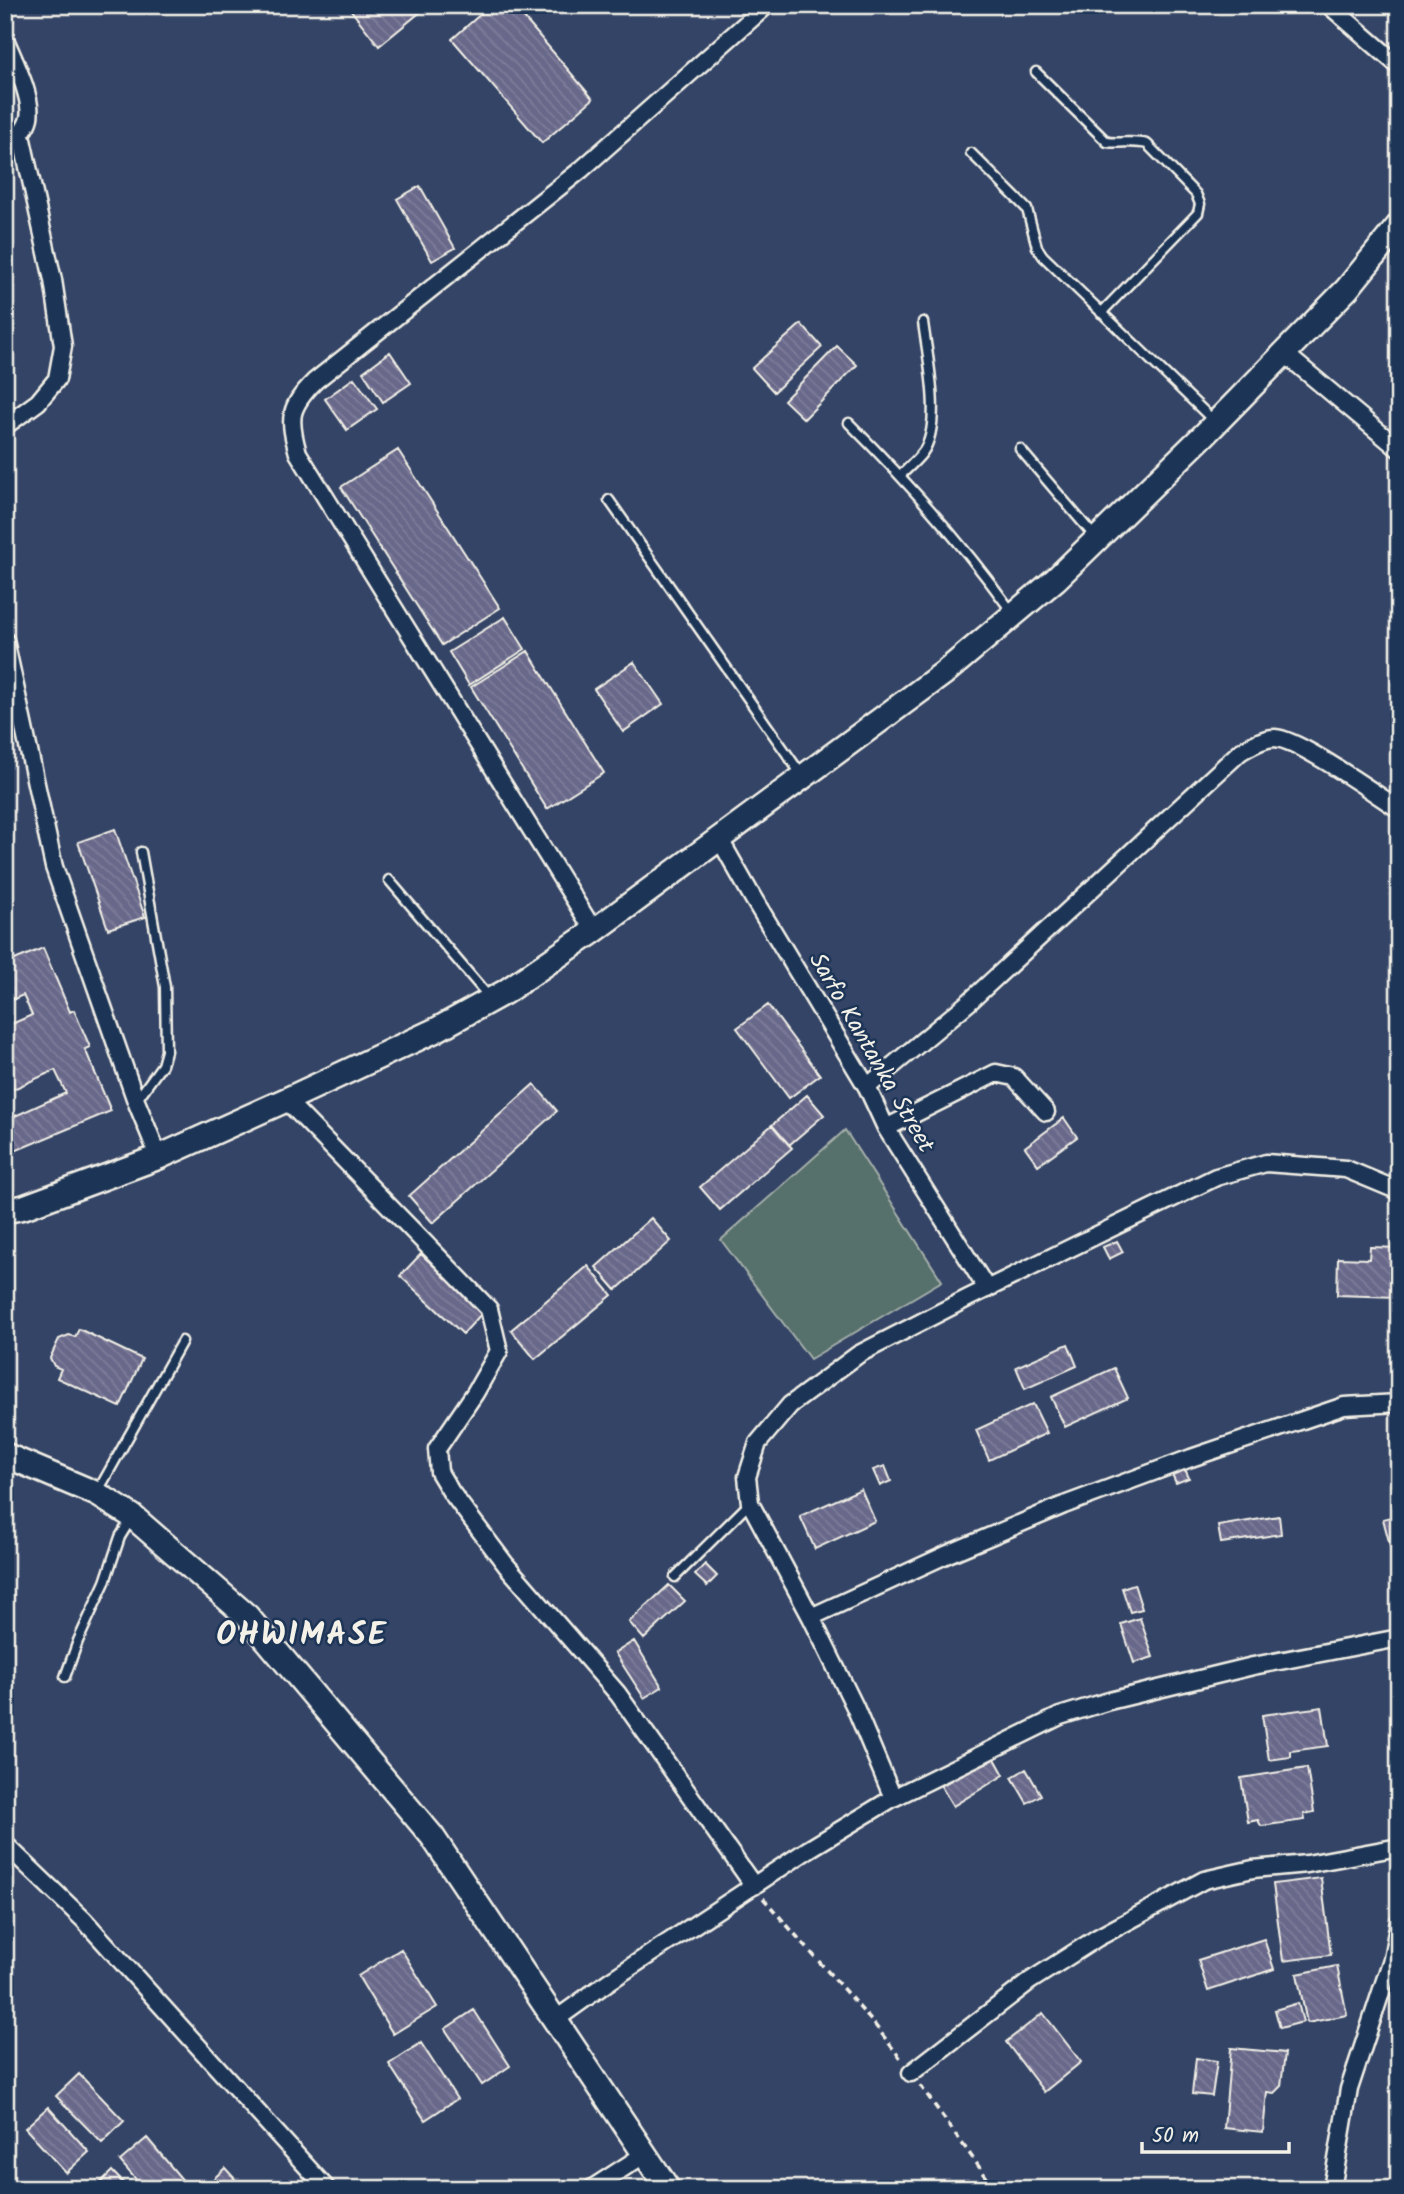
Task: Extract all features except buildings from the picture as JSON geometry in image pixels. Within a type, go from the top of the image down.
[{"type":"street","points":[[594,931],[298,453],[291,429],[291,414],[300,396],[315,381],[582,169],[766,5]]},
{"type":"street","points":[[1329,5],[1399,66]]},
{"type":"street","points":[[5,39],[24,87],[29,117],[21,135],[5,147]]},
{"type":"street","points":[[5,426],[38,402],[57,379],[63,346],[21,135]]},
{"type":"street","points":[[5,1211],[24,1207],[159,1157],[436,1030],[491,1000],[594,931],[944,673],[1056,579],[1216,423],[1347,289],[1399,225]]},
{"type":"street","points":[[1284,353],[1399,449]]},
{"type":"street","points":[[5,640],[54,867],[136,1101],[159,1157]]},
{"type":"street","points":[[867,1087],[1007,967],[1240,752],[1257,742],[1275,738],[1296,744],[1399,809]]},
{"type":"street","name":"Sarfo Kantanka Street","points":[[719,838],[867,1087],[886,1128],[987,1289]]},
{"type":"street","points":[[886,1128],[996,1073],[1014,1077],[1046,1112]]},
{"type":"street","points":[[286,1100],[489,1309],[499,1351],[475,1393],[437,1449],[439,1472],[450,1492],[506,1564],[618,1694],[754,1886]]},
{"type":"street","points":[[893,1798],[855,1707],[750,1503],[747,1477],[758,1443],[790,1405],[859,1354],[1216,1177],[1266,1163],[1346,1170],[1399,1191]]},
{"type":"street","points":[[811,1617],[948,1554],[1064,1505],[1345,1406],[1399,1403]]},
{"type":"street","points":[[5,1455],[97,1494],[132,1516],[247,1616],[432,1836],[668,2189]]},
{"type":"street","points":[[555,2020],[809,1849],[893,1798],[1060,1716],[1109,1701],[1253,1666],[1399,1639]]},
{"type":"street","points":[[5,1844],[84,1920],[327,2189]]},
{"type":"street","points":[[911,2073],[1030,1980],[1097,1938],[1204,1880],[1253,1869],[1307,1864],[1399,1847]]},
{"type":"street","points":[[1332,2189],[1349,2089],[1392,1959],[1399,1921]]},
{"type":"street","points":[[591,2189],[645,2154]]},
{"type":"lane","points":[[1036,72],[1107,142],[1137,141],[1147,144],[1196,194],[1200,204],[1198,213],[1101,313]]},
{"type":"lane","points":[[971,153],[1027,209],[1037,247],[1043,256],[1216,423]]},
{"type":"lane","points":[[900,476],[924,451],[930,436],[933,403],[923,322]]},
{"type":"lane","points":[[849,423],[900,476],[975,562],[1014,615]]},
{"type":"lane","points":[[1020,449],[1097,539]]},
{"type":"lane","points":[[609,500],[803,777]]},
{"type":"lane","points":[[136,1101],[162,1065],[166,1051],[165,987],[141,852]]},
{"type":"lane","points":[[389,880],[491,1000]]},
{"type":"lane","points":[[97,1494],[182,1341]]},
{"type":"lane","points":[[675,1577],[750,1503]]},
{"type":"lane","points":[[65,1677],[105,1582],[120,1537],[132,1516]]},
{"type":"path","points":[[754,1886],[875,2025],[995,2189]]},
{"type":"green space","points":[[845,1130],[942,1281],[810,1359],[721,1240]]},
{"type":"district","name":"OHWIMASE","points":[[302,1635]]}]
